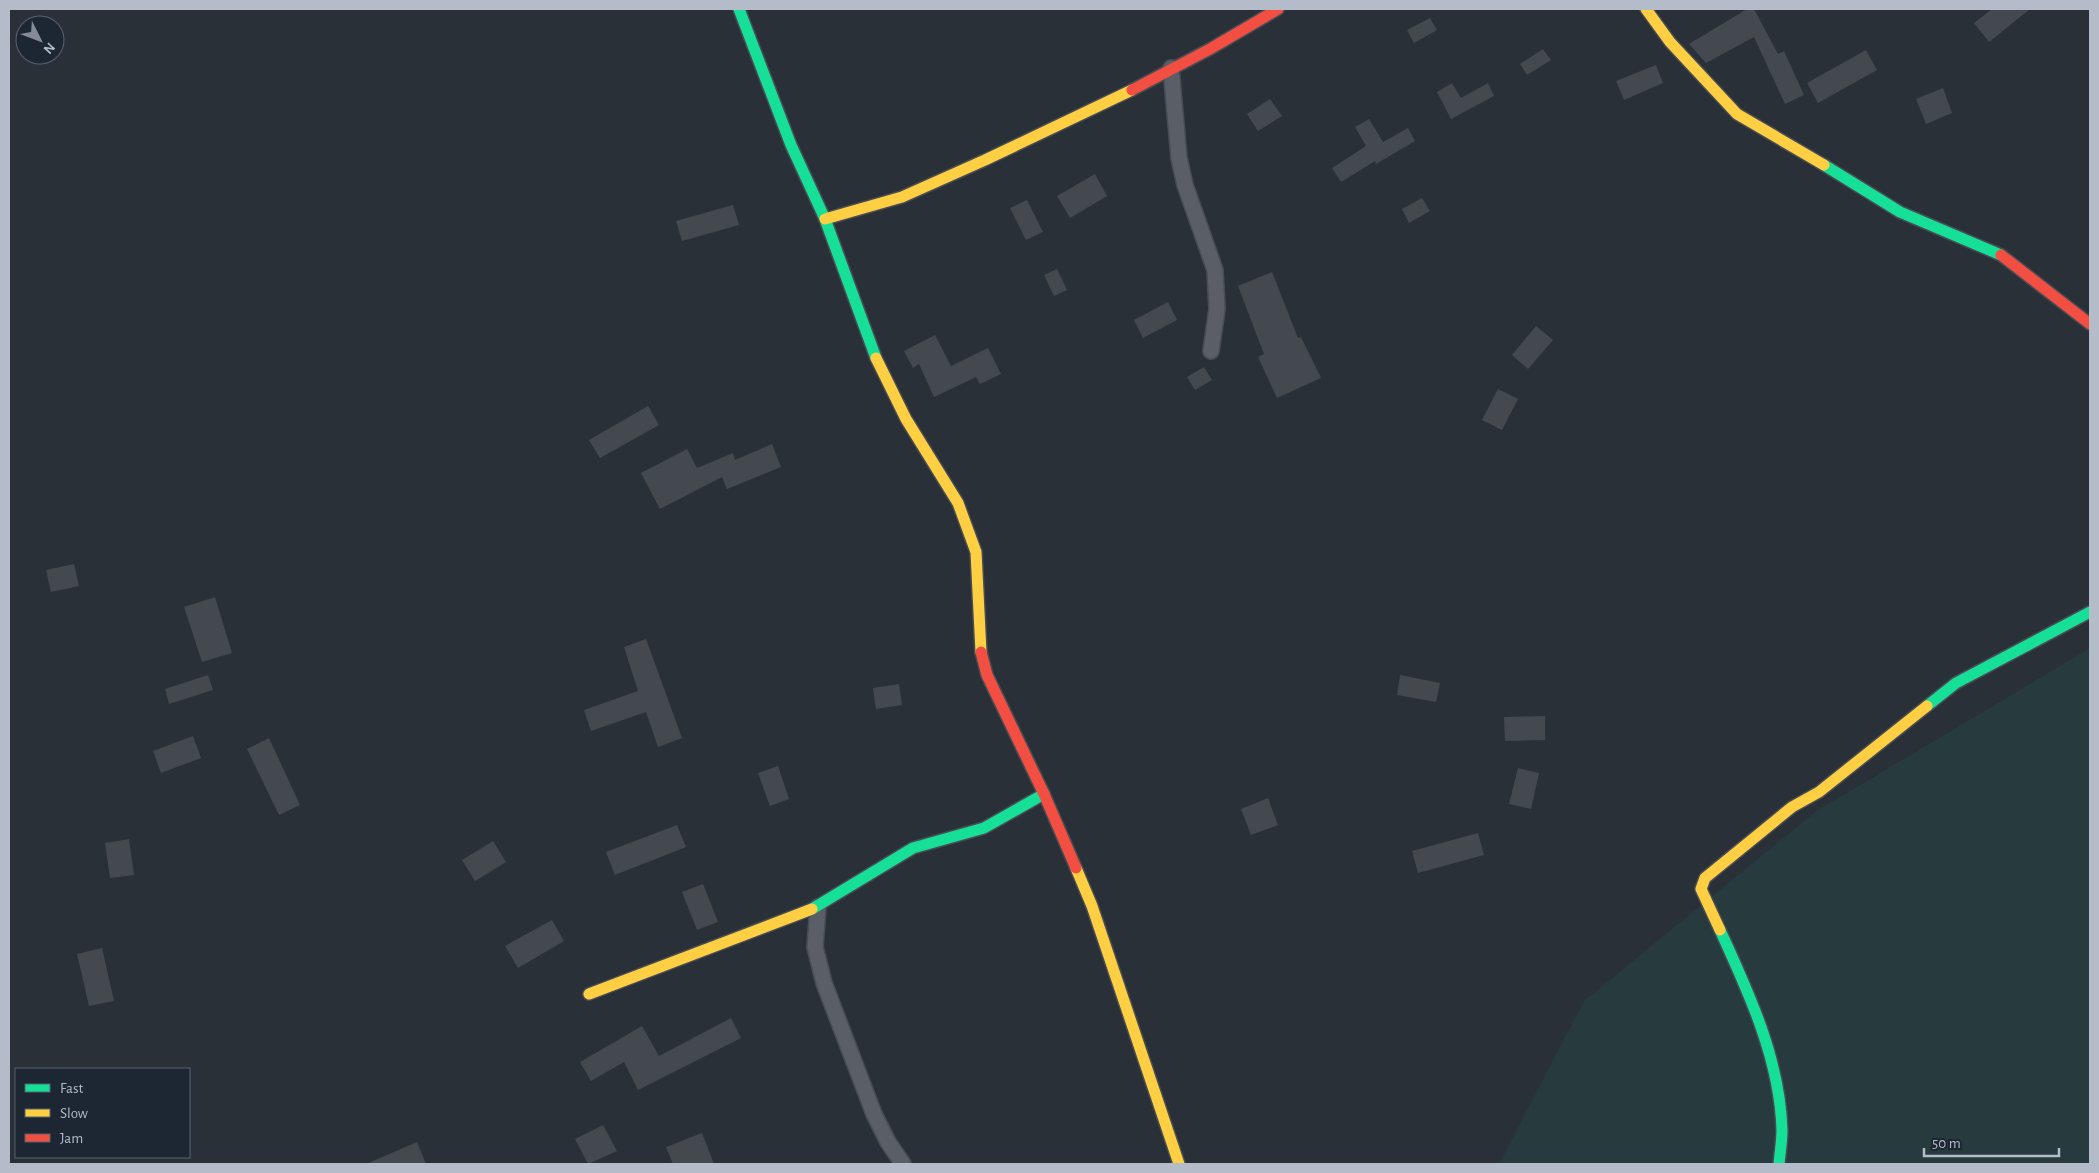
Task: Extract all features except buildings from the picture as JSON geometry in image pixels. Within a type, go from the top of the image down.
[{"type":"street","points":[[739,9],[791,145],[825,219],[876,358],[906,419],[958,503],[976,552],[980,648],[987,675],[1044,794],[1092,906],[1179,1164]]},
{"type":"street","points":[[825,219],[902,197],[1105,104],[1210,49],[1278,9]]},
{"type":"street","points":[[1646,9],[1670,42],[1737,114],[1790,143],[1900,212],[2003,256],[2072,308],[2090,324]]},
{"type":"street","points":[[1171,68],[1179,158],[1185,185],[1215,270],[1218,309],[1211,351]]},
{"type":"street","points":[[1779,1164],[1782,1152],[1781,1116],[1774,1069],[1737,968],[1701,889],[1702,882],[1792,807],[1819,792],[1956,683],[2090,612]]},
{"type":"street","points":[[590,994],[818,907],[913,848],[984,828],[1044,794]]},
{"type":"street","points":[[818,907],[815,947],[824,983],[874,1114],[888,1142],[903,1164]]},
{"type":"green space","points":[[2090,648],[2090,1164],[1499,1164],[1584,1001],[1815,812]]},
{"type":"traffic: fast","points":[[739,9],[791,145],[825,219],[876,358]]},
{"type":"traffic: fast","points":[[1824,165],[1900,212],[2001,255]]},
{"type":"traffic: fast","points":[[1927,706],[1956,683],[2090,612]]},
{"type":"traffic: fast","points":[[812,909],[913,848],[984,828],[1044,794]]},
{"type":"traffic: fast","points":[[1720,930],[1752,1003],[1776,1078],[1782,1130],[1779,1164]]},
{"type":"traffic: slow","points":[[1646,9],[1670,42],[1737,114],[1824,165]]},
{"type":"traffic: slow","points":[[825,219],[902,197],[1132,90]]},
{"type":"traffic: slow","points":[[876,358],[906,419],[958,503],[976,552],[981,652]]},
{"type":"traffic: slow","points":[[1720,930],[1701,889],[1705,878],[1792,807],[1819,792],[1927,706]]},
{"type":"traffic: slow","points":[[1076,868],[1092,906],[1179,1164]]},
{"type":"traffic: slow","points":[[589,994],[812,909]]},
{"type":"traffic: jam","points":[[1132,90],[1210,49],[1278,9]]},
{"type":"traffic: jam","points":[[2001,255],[2090,324]]},
{"type":"traffic: jam","points":[[981,652],[987,675],[1044,794],[1076,868]]}]
